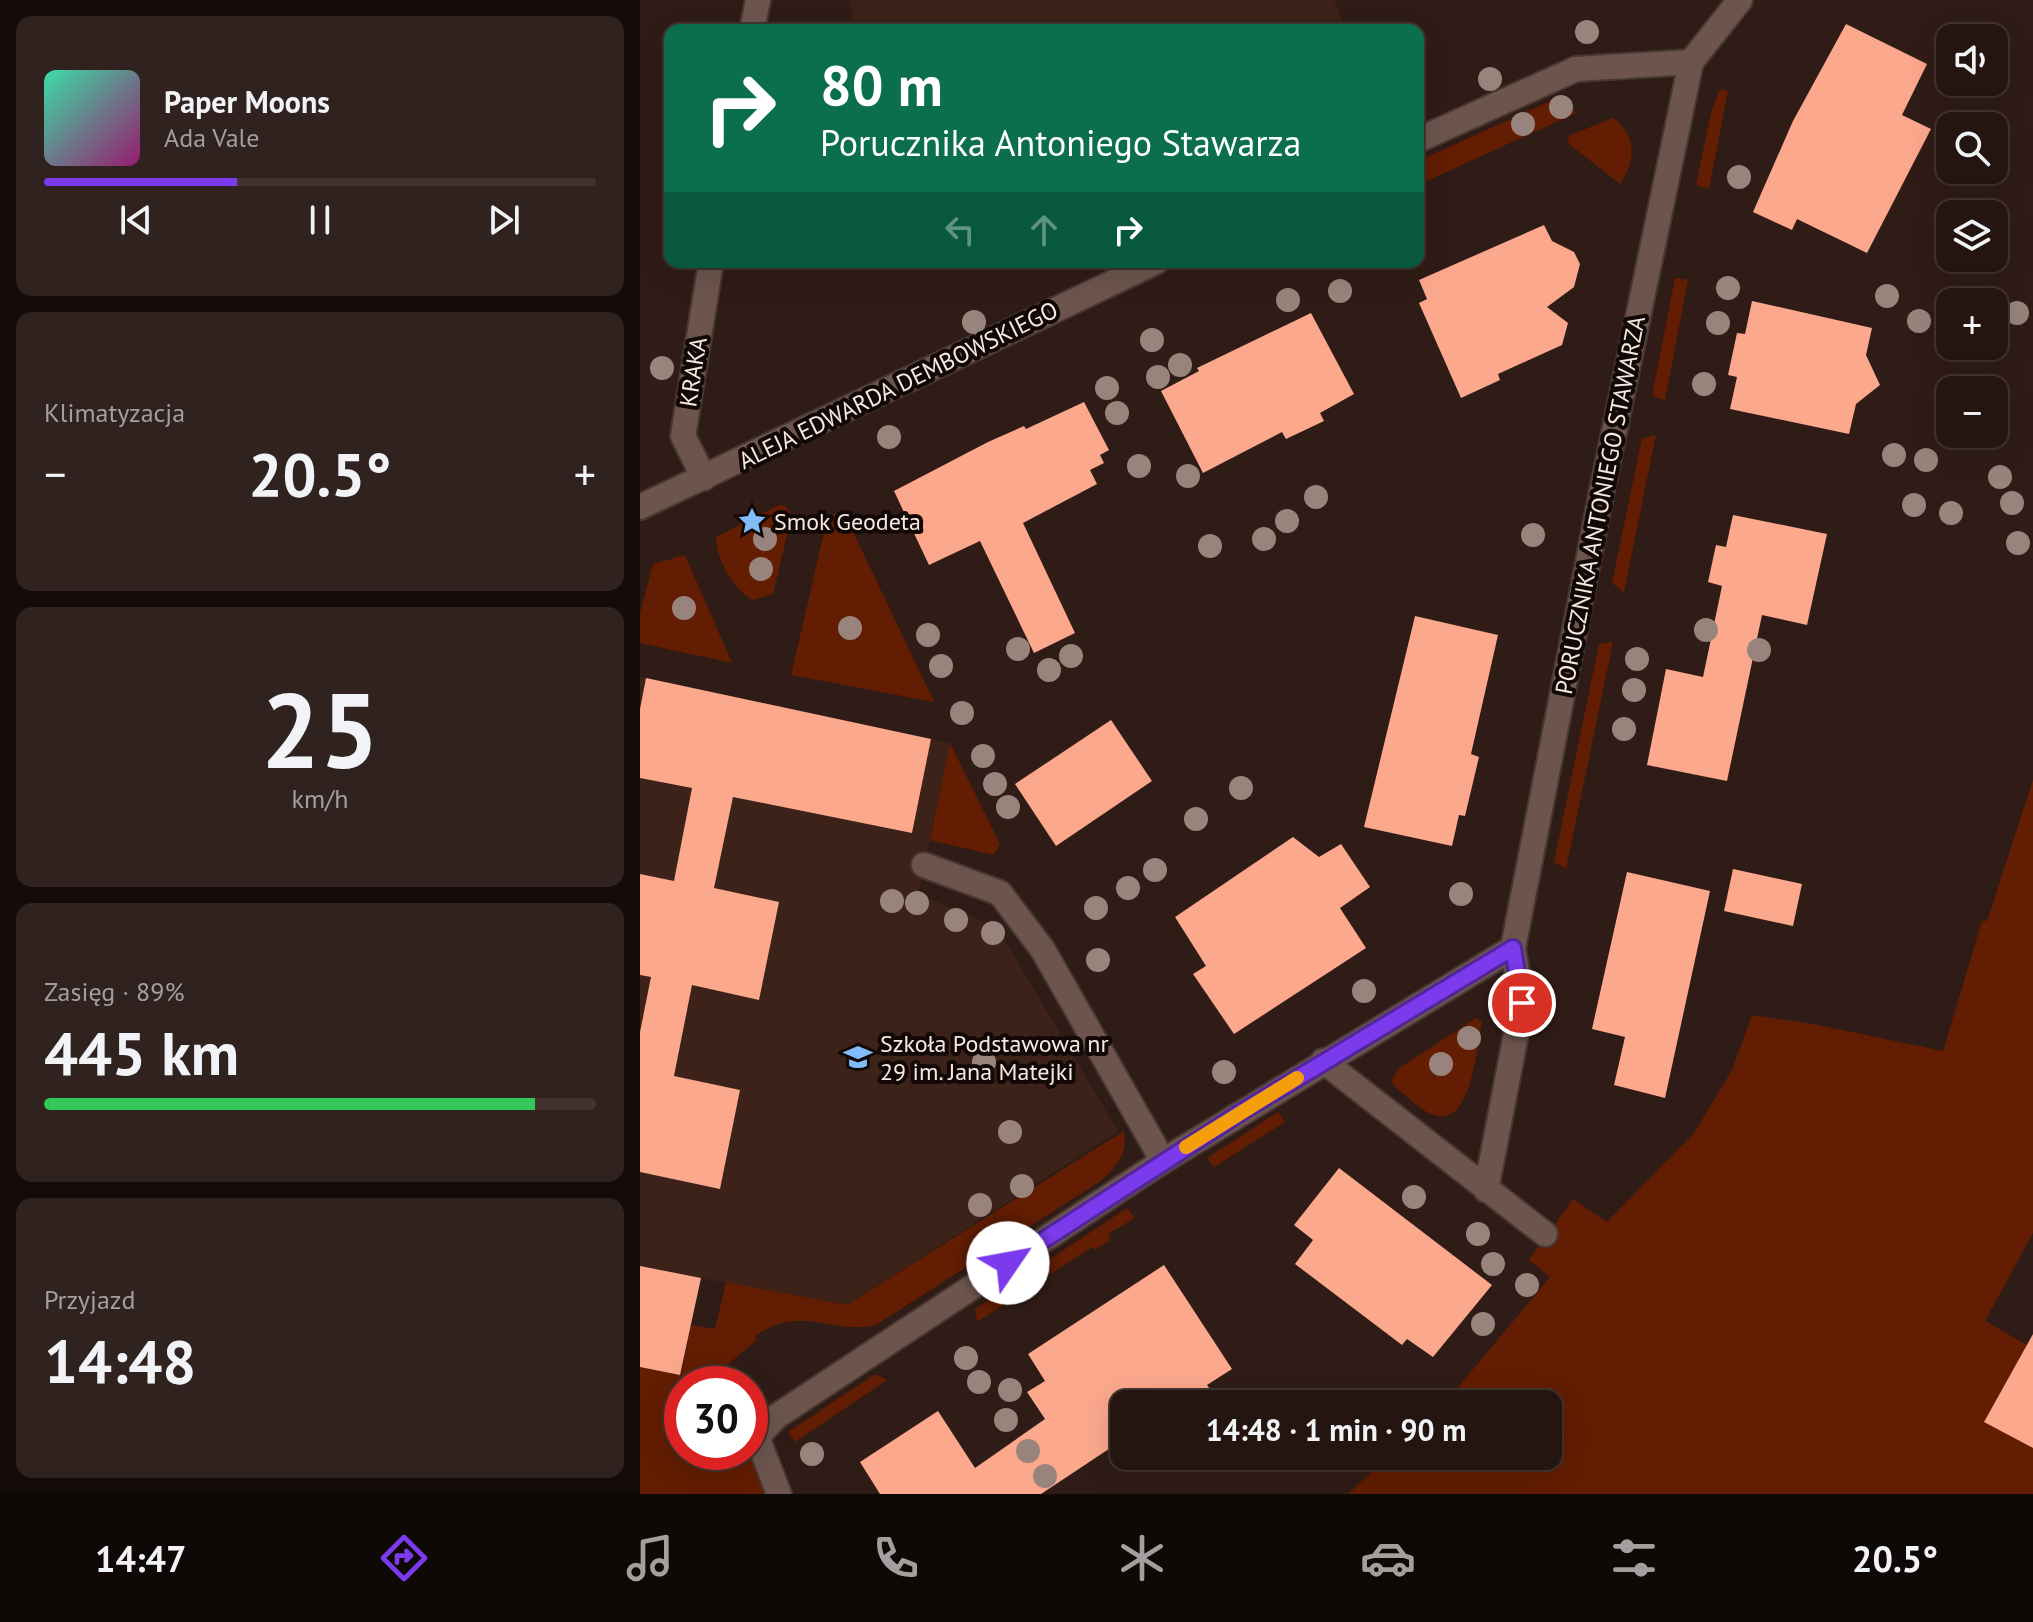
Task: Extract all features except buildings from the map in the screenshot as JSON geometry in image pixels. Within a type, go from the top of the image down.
[{"type":"street","points":[[753,24],[758,0]]},
{"type":"street","points":[[1424,137],[1576,69],[1691,62],[1740,0]]},
{"type":"street","name":"PORUCZNIKA ANTONIEGO STAWARZA","points":[[1486,1190],[1522,1003],[1513,948],[1601,495],[1691,62]]},
{"type":"street","name":"KRAKA","points":[[704,478],[683,436],[710,268]]},
{"type":"street","name":"ALEJA EDWARDA DEMBOWSKIEGO","points":[[640,507],[1143,268]]},
{"type":"street","points":[[924,865],[1000,893],[1043,950],[1163,1161]]},
{"type":"street","points":[[779,1494],[757,1437],[777,1416],[1163,1161],[1513,948]]},
{"type":"street","points":[[1323,1061],[1545,1234]]},
{"type":"shaded area","points":[[849,0],[1334,0],[1344,24],[854,24]]},
{"type":"shaded area","points":[[1720,89],[1728,91],[1709,189],[1696,185],[1711,113]]},
{"type":"shaded area","points":[[1564,95],[1576,113],[1424,182],[1424,158]]},
{"type":"shaded area","points":[[1613,118],[1626,132],[1632,148],[1629,166],[1620,184],[1569,144],[1568,136]]},
{"type":"shaded area","points":[[1675,278],[1688,280],[1665,400],[1652,396]]},
{"type":"shaded area","points":[[1656,435],[1624,592],[1612,583],[1642,438]]},
{"type":"shaded area","points":[[779,505],[785,506],[792,514],[773,594],[753,600],[739,589],[727,573],[716,537]]},
{"type":"shaded area","points":[[839,513],[846,517],[934,702],[791,675],[826,524],[832,514]]},
{"type":"shaded area","points":[[685,555],[732,663],[640,643],[640,614],[653,564]]},
{"type":"shaded area","points":[[1613,642],[1566,869],[1554,862],[1599,644]]},
{"type":"shaded area","name":"Szkoła Podstawowa nr 29 im. Jana Matejki","points":[[640,677],[950,743],[918,894],[997,927],[1118,1131],[847,1305],[701,1278],[682,1366],[664,1366],[664,1372],[640,1367]]},
{"type":"shaded area","points":[[950,743],[1000,845],[993,855],[930,840]]},
{"type":"shaded area","points":[[2033,780],[2033,1233],[1985,1321],[2027,1345],[1985,1421],[2033,1448],[2033,1494],[1348,1494],[1374,1470],[1562,1470],[1562,1390],[1456,1390],[1550,1277],[1529,1260],[1573,1199],[1607,1222],[1694,1133],[1732,1070],[1752,1015],[1813,1024],[1943,1051],[1982,921],[1987,921]]},
{"type":"shaded area","points":[[1476,1018],[1482,1022],[1475,1064],[1459,1108],[1449,1115],[1438,1116],[1427,1112],[1391,1082],[1398,1069]]},
{"type":"shaded area","points":[[1278,1112],[1285,1122],[1214,1167],[1207,1158]]},
{"type":"shaded area","points":[[1124,1131],[1120,1158],[1102,1180],[876,1325],[859,1327],[787,1322],[755,1336],[757,1340],[726,1366],[683,1366],[691,1325],[715,1329],[726,1282],[847,1305]]},
{"type":"shaded area","points":[[1127,1208],[1135,1218],[1108,1234],[1111,1240],[1095,1250],[1092,1247],[977,1322],[975,1309]]},
{"type":"shaded area","points":[[640,1367],[664,1372],[664,1470],[759,1470],[770,1494],[640,1494]]},
{"type":"shaded area","points":[[875,1374],[887,1380],[795,1442],[788,1432]]},
{"type":"slow traffic","points":[[1186,1147],[1297,1078]]},
{"type":"place","name":"Smok Geodeta","points":[[752,521]]},
{"type":"place","name":"Szkoła Podstawowa nr 29 im. Jana Matejki","points":[[858,1057]]},
{"type":"route","points":[[1008,1263],[1323,1061],[1513,948],[1522,1003]]}]
